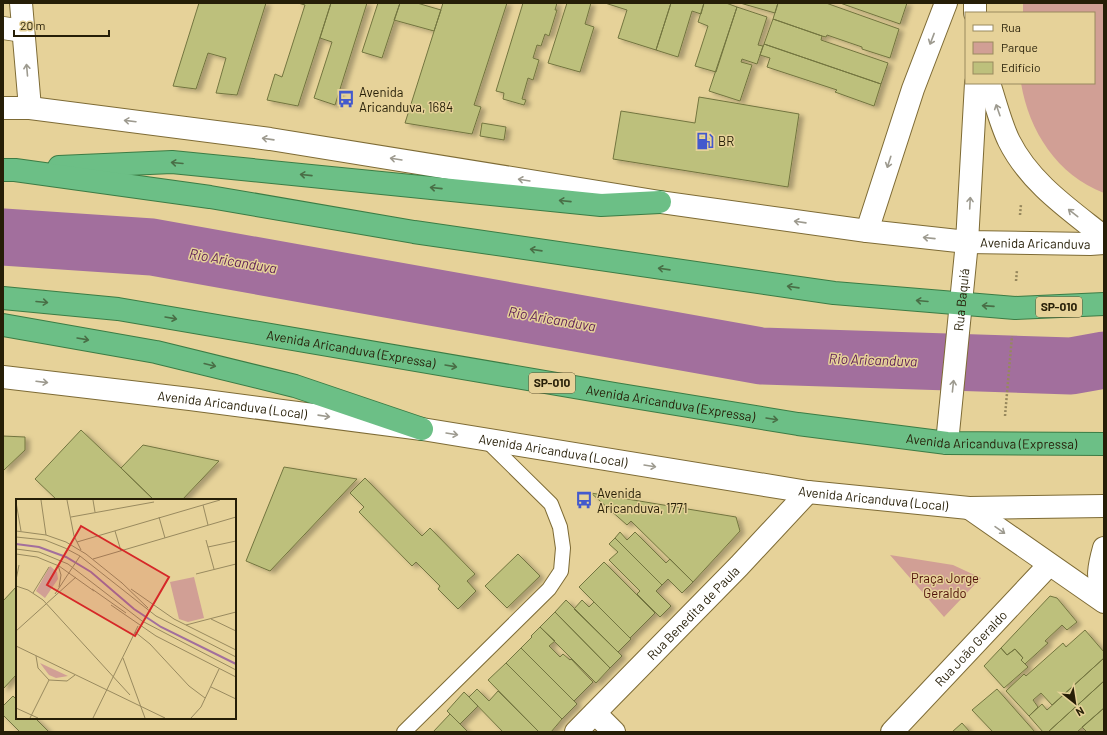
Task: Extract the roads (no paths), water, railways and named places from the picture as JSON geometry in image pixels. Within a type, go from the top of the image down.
[{"type":"highway","points":[[9,170],[86,165],[172,162],[601,205],[660,202]]},
{"type":"highway","name":"SP-010","points":[[9,170],[210,197],[414,232],[834,293],[1014,308],[1104,304]]},
{"type":"highway","name":"Avenida Aricanduva (Expressa)","points":[[3,298],[118,309],[798,424],[1104,444]]},
{"type":"highway","points":[[3,326],[156,352],[295,386],[422,430]]},
{"type":"main road","points":[[21,3],[13,30],[30,108]]},
{"type":"main road","points":[[867,231],[913,89],[946,3]]},
{"type":"main road","name":"Rua Baquiá","points":[[948,434],[968,242],[976,84]]},
{"type":"main road","points":[[989,84],[1009,141],[1024,166],[1055,199],[1104,237]]},
{"type":"main road","points":[[3,108],[30,108],[270,139],[660,202],[867,231],[968,242]]},
{"type":"main road","name":"Avenida Aricanduva","points":[[968,242],[1104,243]]},
{"type":"main road","name":"Avenida Aricanduva (Local)","points":[[3,377],[190,399],[422,430],[808,492],[969,508],[1104,506]]},
{"type":"main road","name":"Rua Benedita de Paula","points":[[576,732],[739,566],[808,492]]},
{"type":"main road","points":[[969,508],[1104,602]]},
{"type":"main road","points":[[1104,548],[1098,576],[1104,596]]},
{"type":"main road","name":"Rua João Geraldo","points":[[892,732],[1050,565]]},
{"type":"main road","points":[[595,713],[614,732]]},
{"type":"lane","points":[[404,732],[549,589],[561,571],[563,548],[560,527],[551,504],[485,440]]},
{"type":"waterway","name":"Rio Aricanduva","points":[[3,237],[152,247],[761,356],[1071,366],[1104,360]]},
{"type":"place","name":"Avenida Aricanduva, 1684","points":[[346,99]]},
{"type":"place","name":"BR","points":[[705,141]]},
{"type":"place","name":"Avenida Aricanduva, 1771","points":[[584,500]]},
{"type":"park label","name":"Praça Jorge Geraldo","points":[[945,586]]}]
